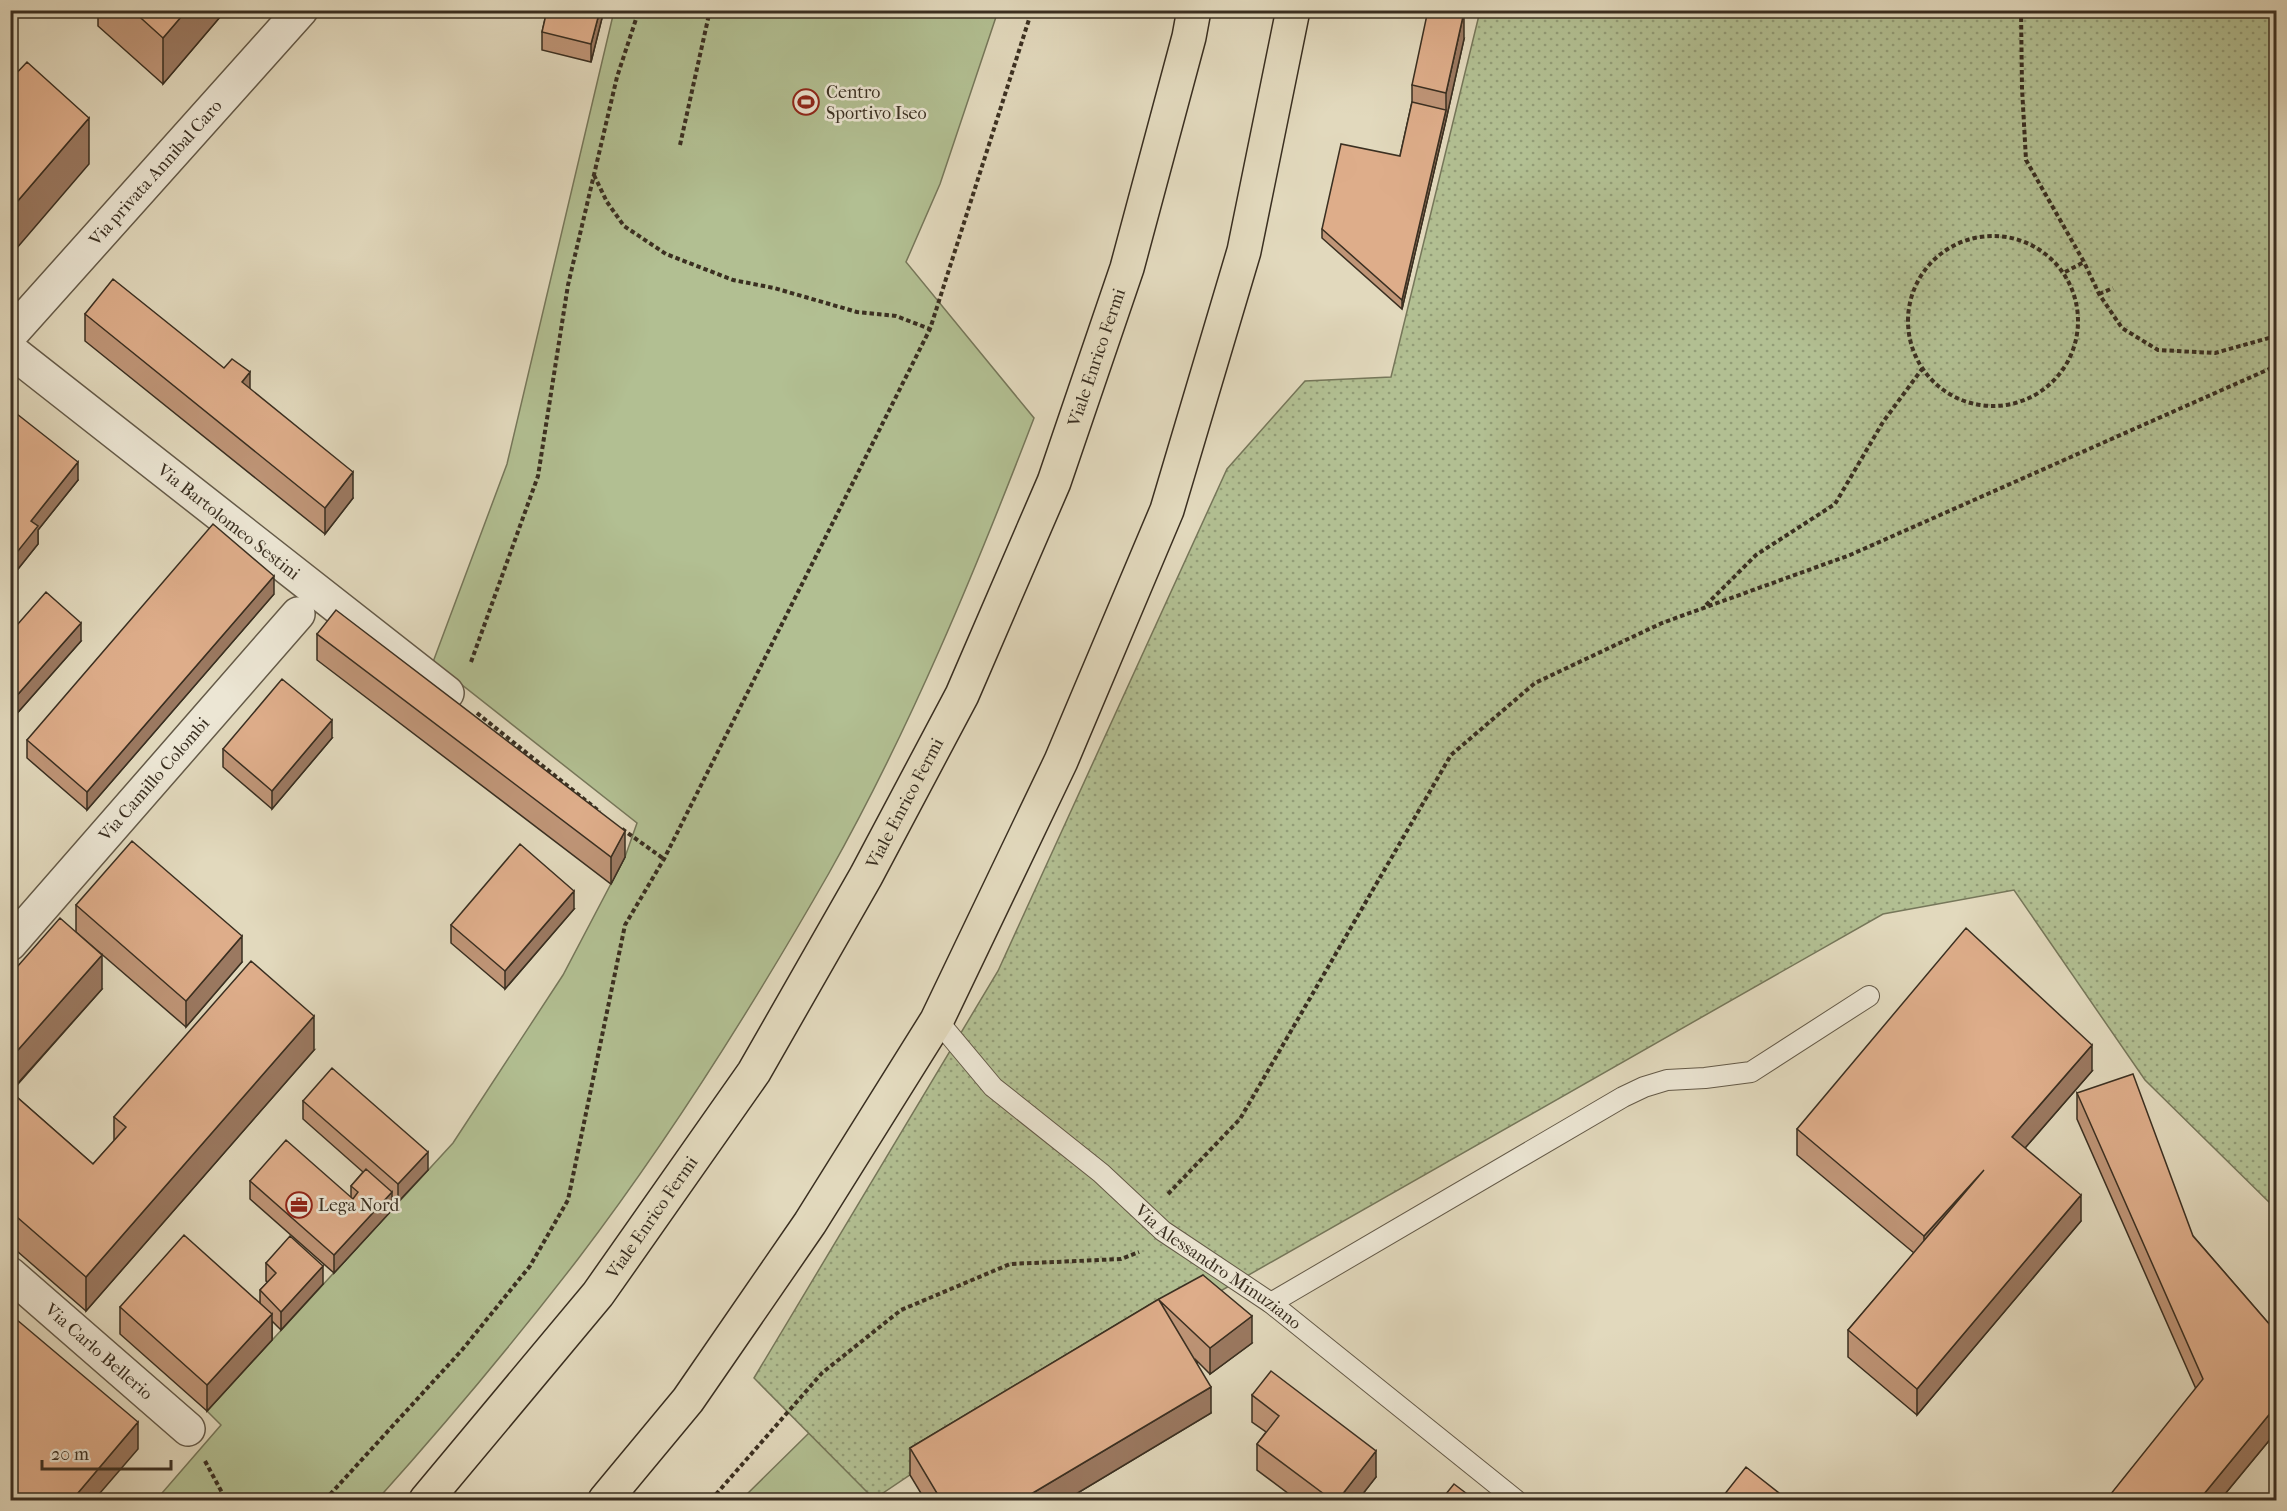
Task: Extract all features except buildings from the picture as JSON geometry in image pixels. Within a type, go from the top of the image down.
[{"type":"highway","name":"Viale Enrico Fermi","points":[[426,1500],[598,1294],[754,1072],[866,876],[962,695],[1054,482],[1070,437],[1127,268],[1190,37],[1194,10]]},
{"type":"highway","points":[[605,1500],[688,1401],[810,1223],[937,1020],[1061,760],[1167,510],[1244,251],[1293,10]]},
{"type":"street","name":"Via privata Annibal Caro","points":[[10,335],[301,10]]},
{"type":"street","name":"Via Bartolomeo Sestini","points":[[10,350],[452,695]]},
{"type":"street","name":"Via Camillo Colombi","points":[[10,944],[298,614]]},
{"type":"street","name":"Via Carlo Bellerio","points":[[10,1274],[188,1429]]},
{"type":"lane","points":[[1272,1303],[1623,1097],[1667,1080],[1751,1072],[1869,996]]},
{"type":"lane","name":"Via Alessandro Minuziano","points":[[937,1020],[993,1087],[1101,1173],[1163,1232],[1272,1303],[1516,1500]]},
{"type":"path","points":[[601,812],[452,695],[538,476],[568,285],[617,77],[639,10]]},
{"type":"path","points":[[680,145],[710,10]]},
{"type":"path","points":[[325,1500],[462,1350],[530,1266],[568,1200],[624,925],[664,859],[930,329],[1032,10]]},
{"type":"path","points":[[2021,10],[2026,160],[2084,262],[2099,294],[2122,328],[2158,350],[2214,352],[2276,337]]},
{"type":"path","points":[[594,176],[607,202],[624,226],[666,254],[733,280],[774,288],[857,312],[896,316],[930,329]]},
{"type":"path","points":[[1987,234],[2031,243],[2065,272],[2079,315],[2071,359],[2042,393],[1999,408],[1955,398],[1922,369],[1907,327],[1915,283],[1945,249],[1987,234]]},
{"type":"path","points":[[2065,272],[2084,262]]},
{"type":"path","points":[[2099,294],[2113,288]]},
{"type":"path","points":[[711,1500],[822,1373],[901,1310],[1010,1264],[1121,1258],[1148,1248],[1163,1232],[1167,1194],[1240,1119],[1451,755],[1535,683],[1662,623],[1850,555],[2277,366]]},
{"type":"path","points":[[1704,608],[1756,555],[1835,504],[1883,423],[1922,369]]},
{"type":"path","points":[[619,827],[664,859]]},
{"type":"green space","points":[[614,11],[998,11],[940,184],[906,262],[1034,418],[940,649],[887,763],[829,873],[741,1021],[646,1166],[578,1259],[505,1351],[377,1500],[156,1500],[221,1425],[207,1411],[453,1143],[563,975],[625,857],[637,823],[433,662],[507,464]]},
{"type":"green space","points":[[1480,11],[2276,11],[2276,1209],[2145,1080],[2014,890],[1883,914],[1159,1326],[910,1475],[874,1499],[754,1378],[998,971],[1227,469],[1305,381],[1391,377]]},
{"type":"green space","points":[[809,1433],[874,1498],[878,1500],[741,1500]]},
{"type":"place","name":"Centro Sportivo Iseo","points":[[806,102]]},
{"type":"place","name":"Lega Nord","points":[[299,1205]]}]
